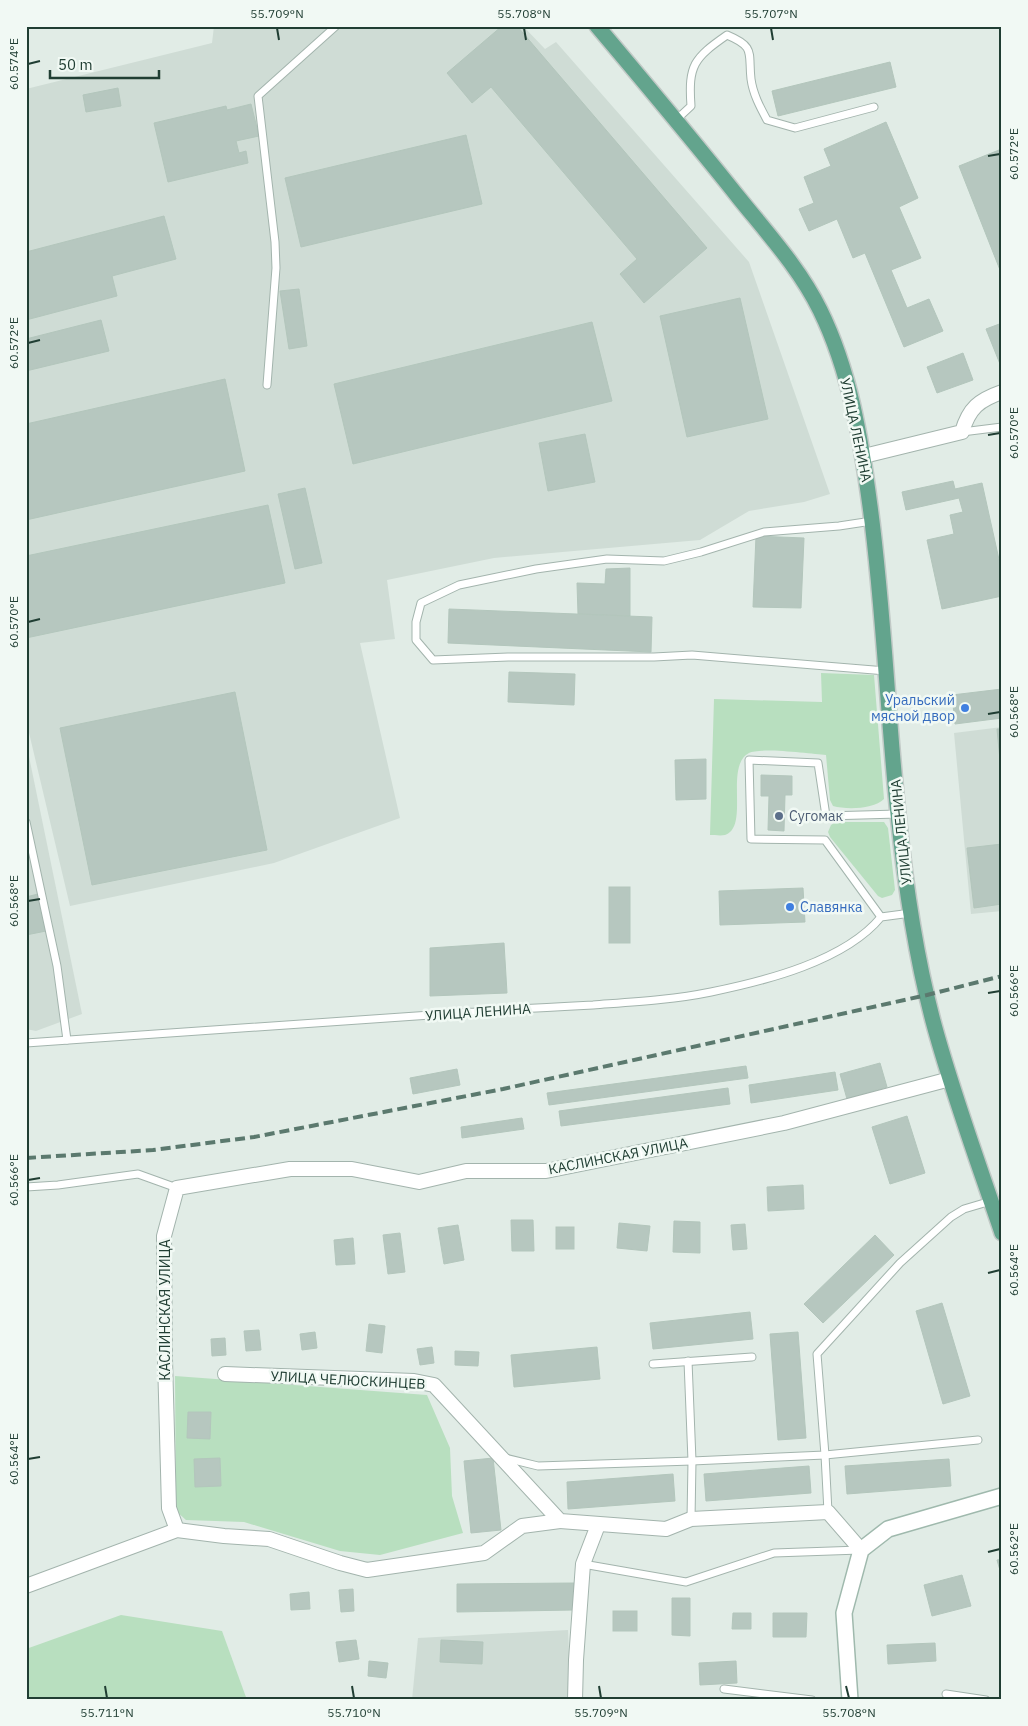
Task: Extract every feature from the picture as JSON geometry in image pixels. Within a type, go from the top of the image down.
[{"type":"main road","name":"УЛИЦА ЛЕНИНА","points":[[597,26],[676,120],[790,262],[819,308],[836,348],[849,390],[864,456],[878,558],[898,814],[911,913],[927,995],[950,1079],[1002,1233]]},
{"type":"main road","points":[[850,1700],[844,1613],[861,1550],[888,1529],[1002,1496]]},
{"type":"street","points":[[864,456],[962,432],[967,417],[978,404],[985,398],[1002,392]]},
{"type":"street","name":"КАСЛИНСКАЯ УЛИЦА","points":[[177,1530],[169,1508],[164,1236],[177,1188],[290,1169],[352,1169],[419,1182],[466,1171],[546,1171],[784,1123],[950,1079]]},
{"type":"street","name":"УЛИЦА ЧЕЛЮСКИНЦЕВ","points":[[225,1374],[414,1380],[434,1385],[560,1522]]},
{"type":"street","points":[[26,1586],[177,1530],[269,1539],[340,1564],[367,1570],[484,1553],[522,1526],[560,1522],[666,1529],[691,1519],[828,1512],[861,1550]]},
{"type":"street","points":[[575,1700],[583,1564],[598,1525]]},
{"type":"lane","points":[[267,386],[276,268],[275,242],[258,96],[336,26]]},
{"type":"lane","points":[[676,120],[691,106],[689,83],[696,61],[708,48],[727,35],[741,41],[751,56],[751,79],[757,101],[767,120],[795,128],[874,107]]},
{"type":"lane","points":[[962,432],[1002,426]]},
{"type":"lane","points":[[872,521],[839,526],[764,532],[702,552],[664,561],[607,559],[536,569],[459,584],[421,603],[416,622],[416,640],[432,660],[508,657],[692,656],[886,671]]},
{"type":"lane","points":[[898,814],[826,816],[818,763],[749,760],[751,839],[825,840],[881,917],[911,913]]},
{"type":"lane","points":[[26,822],[57,966],[67,1040]]},
{"type":"lane","name":"УЛИЦА ЛЕНИНА","points":[[26,1043],[654,1001],[746,984],[809,965],[842,948],[873,927],[881,917]]},
{"type":"lane","points":[[26,1187],[58,1185],[138,1174],[177,1188]]},
{"type":"lane","points":[[828,1512],[817,1354],[900,1263],[944,1224],[964,1209],[991,1201]]},
{"type":"lane","points":[[653,1364],[752,1357]]},
{"type":"lane","points":[[688,1361],[692,1460],[691,1519]]},
{"type":"lane","points":[[500,1456],[538,1466],[825,1455],[978,1440]]},
{"type":"lane","points":[[583,1564],[686,1582],[774,1553],[861,1550]]},
{"type":"lane","points":[[724,1689],[812,1700]]},
{"type":"lane","points":[[946,1694],[986,1700]]},
{"type":"shaded area","points":[[214,26],[523,26],[545,49],[556,42],[749,262],[830,494],[804,502],[749,511],[700,540],[494,558],[387,580],[395,639],[360,643],[400,818],[274,863],[70,906],[26,720],[26,89],[212,43]]},
{"type":"shaded area","points":[[1002,727],[1002,911],[971,914],[954,733]]},
{"type":"shaded area","points":[[26,742],[82,1014],[36,1031],[26,1029]]},
{"type":"shaded area","points":[[568,1630],[571,1700],[412,1700],[418,1638]]},
{"type":"green space","points":[[821,673],[874,675],[884,799],[874,805],[860,808],[833,806],[830,800],[826,755],[755,751],[749,753],[742,760],[738,770],[736,821],[732,830],[725,835],[710,835],[714,699],[822,702]]},
{"type":"green space","points":[[836,822],[884,822],[888,828],[895,890],[892,895],[882,898],[878,896],[830,837],[828,832],[831,825]]},
{"type":"green space","points":[[175,1376],[427,1395],[450,1448],[452,1496],[463,1533],[380,1555],[340,1551],[244,1522],[186,1520],[176,1511]]},
{"type":"green space","points":[[121,1615],[222,1631],[247,1700],[26,1700],[26,1649]]},
{"type":"building","points":[[502,26],[517,26],[707,248],[644,303],[620,274],[637,259],[491,87],[472,103],[447,73]]},
{"type":"building","points":[[890,62],[896,87],[778,116],[772,91]]},
{"type":"building","points":[[118,88],[121,106],[86,112],[83,95]]},
{"type":"building","points":[[251,104],[259,136],[236,141],[239,153],[246,151],[248,163],[168,182],[154,123],[226,106],[227,110]]},
{"type":"building","points":[[886,122],[918,198],[899,207],[921,258],[891,270],[907,308],[929,299],[943,331],[904,347],[865,253],[853,258],[837,219],[809,231],[799,209],[814,203],[804,177],[831,166],[824,149]]},
{"type":"building","points":[[466,135],[482,204],[301,247],[285,178]]},
{"type":"building","points":[[999,150],[1002,156],[1002,275],[959,166]]},
{"type":"building","points":[[164,216],[176,259],[112,276],[117,296],[26,320],[26,252]]},
{"type":"building","points":[[299,289],[307,346],[289,349],[280,291]]},
{"type":"building","points":[[740,298],[768,419],[687,437],[660,316]]},
{"type":"building","points":[[101,320],[109,351],[26,371],[26,339]]},
{"type":"building","points":[[592,322],[612,401],[353,464],[334,384]]},
{"type":"building","points":[[1002,323],[1002,369],[986,329]]},
{"type":"building","points":[[963,353],[973,380],[937,393],[927,367]]},
{"type":"building","points":[[225,379],[245,471],[26,520],[26,424]]},
{"type":"building","points":[[585,434],[595,482],[548,491],[539,443]]},
{"type":"building","points":[[953,481],[955,489],[982,483],[1002,573],[1002,596],[942,609],[927,540],[954,534],[950,515],[963,512],[959,498],[906,510],[902,492]]},
{"type":"building","points":[[305,488],[322,563],[295,569],[278,494]]},
{"type":"building","points":[[268,505],[285,583],[26,638],[26,556]]},
{"type":"building","points":[[756,536],[804,538],[801,608],[753,607]]},
{"type":"building","points":[[630,568],[630,616],[578,614],[577,583],[605,584],[606,569]]},
{"type":"building","points":[[449,609],[652,617],[651,652],[448,643]]},
{"type":"building","points":[[509,672],[575,674],[574,705],[508,702]]},
{"type":"building","points":[[1002,689],[1002,718],[955,724],[952,695]]},
{"type":"building","points":[[235,692],[267,850],[92,885],[60,728]]},
{"type":"building","points":[[997,729],[1002,729],[1002,759],[1000,760]]},
{"type":"building","points":[[706,759],[706,799],[676,800],[675,760]]},
{"type":"building","points":[[761,775],[792,776],[792,795],[785,795],[784,831],[768,830],[769,796],[761,796]]},
{"type":"building","points":[[1002,844],[1002,904],[974,908],[967,848]]},
{"type":"building","points":[[609,887],[630,887],[630,943],[609,943]]},
{"type":"building","points":[[803,888],[805,922],[720,925],[719,891]]},
{"type":"building","points":[[38,894],[46,931],[26,935],[26,897]]},
{"type":"building","points":[[504,943],[507,993],[430,996],[430,948]]},
{"type":"building","points":[[880,1063],[887,1087],[847,1099],[840,1074]]},
{"type":"building","points":[[746,1066],[748,1078],[549,1105],[547,1093]]},
{"type":"building","points":[[457,1069],[460,1085],[413,1094],[410,1078]]},
{"type":"building","points":[[835,1072],[838,1090],[751,1103],[749,1085]]},
{"type":"building","points":[[728,1088],[730,1104],[561,1126],[559,1111]]},
{"type":"building","points":[[907,1116],[925,1173],[890,1184],[872,1127]]},
{"type":"building","points":[[522,1118],[524,1129],[462,1138],[461,1127]]},
{"type":"building","points":[[803,1185],[804,1209],[768,1211],[767,1187]]},
{"type":"building","points":[[511,1220],[533,1220],[534,1251],[512,1251]]},
{"type":"building","points":[[674,1221],[700,1222],[700,1253],[673,1252]]},
{"type":"building","points":[[619,1223],[650,1226],[647,1251],[617,1248]]},
{"type":"building","points":[[745,1224],[747,1249],[733,1250],[731,1225]]},
{"type":"building","points":[[458,1225],[464,1260],[444,1264],[438,1228]]},
{"type":"building","points":[[556,1227],[574,1227],[574,1249],[556,1249]]},
{"type":"building","points":[[400,1233],[405,1272],[388,1274],[383,1235]]},
{"type":"building","points":[[875,1235],[894,1255],[823,1323],[804,1304]]},
{"type":"building","points":[[353,1238],[355,1264],[336,1265],[334,1240]]},
{"type":"building","points":[[942,1303],[970,1396],[943,1404],[916,1311]]},
{"type":"building","points":[[750,1312],[753,1339],[653,1349],[650,1323]]},
{"type":"building","points":[[369,1324],[385,1326],[382,1353],[366,1351]]},
{"type":"building","points":[[259,1330],[261,1350],[246,1351],[244,1331]]},
{"type":"building","points":[[315,1332],[317,1348],[302,1350],[300,1334]]},
{"type":"building","points":[[798,1332],[806,1438],[778,1440],[770,1334]]},
{"type":"building","points":[[225,1338],[226,1355],[212,1356],[211,1339]]},
{"type":"building","points":[[432,1347],[434,1363],[420,1365],[417,1349]]},
{"type":"building","points":[[597,1347],[600,1379],[514,1387],[511,1355]]},
{"type":"building","points":[[455,1351],[479,1352],[478,1366],[455,1365]]},
{"type":"building","points":[[188,1412],[211,1412],[210,1439],[187,1438]]},
{"type":"building","points":[[220,1458],[221,1486],[195,1487],[194,1459]]},
{"type":"building","points":[[493,1458],[501,1530],[471,1533],[464,1461]]},
{"type":"building","points":[[949,1459],[951,1486],[847,1494],[845,1466]]},
{"type":"building","points":[[809,1466],[811,1493],[706,1501],[704,1474]]},
{"type":"building","points":[[673,1474],[675,1501],[568,1509],[567,1482]]},
{"type":"building","points":[[1002,1559],[1002,1577],[997,1560]]},
{"type":"building","points":[[962,1575],[971,1606],[932,1616],[924,1585]]},
{"type":"building","points":[[574,1583],[574,1610],[457,1612],[457,1584]]},
{"type":"building","points":[[353,1589],[354,1611],[341,1612],[339,1590]]},
{"type":"building","points":[[309,1592],[310,1609],[291,1610],[290,1594]]},
{"type":"building","points":[[672,1598],[690,1598],[690,1636],[672,1635]]},
{"type":"building","points":[[613,1611],[637,1611],[637,1631],[613,1631]]},
{"type":"building","points":[[733,1613],[751,1613],[751,1629],[732,1629]]},
{"type":"building","points":[[773,1613],[807,1613],[806,1637],[773,1637]]},
{"type":"building","points":[[356,1640],[359,1659],[339,1662],[336,1642]]},
{"type":"building","points":[[441,1640],[483,1642],[482,1664],[440,1662]]},
{"type":"building","points":[[935,1643],[936,1661],[888,1664],[887,1645]]},
{"type":"building","points":[[369,1661],[388,1663],[386,1678],[368,1676]]},
{"type":"building","points":[[736,1661],[737,1683],[700,1685],[699,1663]]},
{"type":"railway","points":[[26,1158],[153,1150],[254,1137],[503,1089],[927,995],[1002,976]]},
{"type":"place","name":"Уральский мясной двор","points":[[965,708]]},
{"type":"place","name":"Сугомак","points":[[779,816]]},
{"type":"place","name":"Славянка","points":[[790,907]]}]
